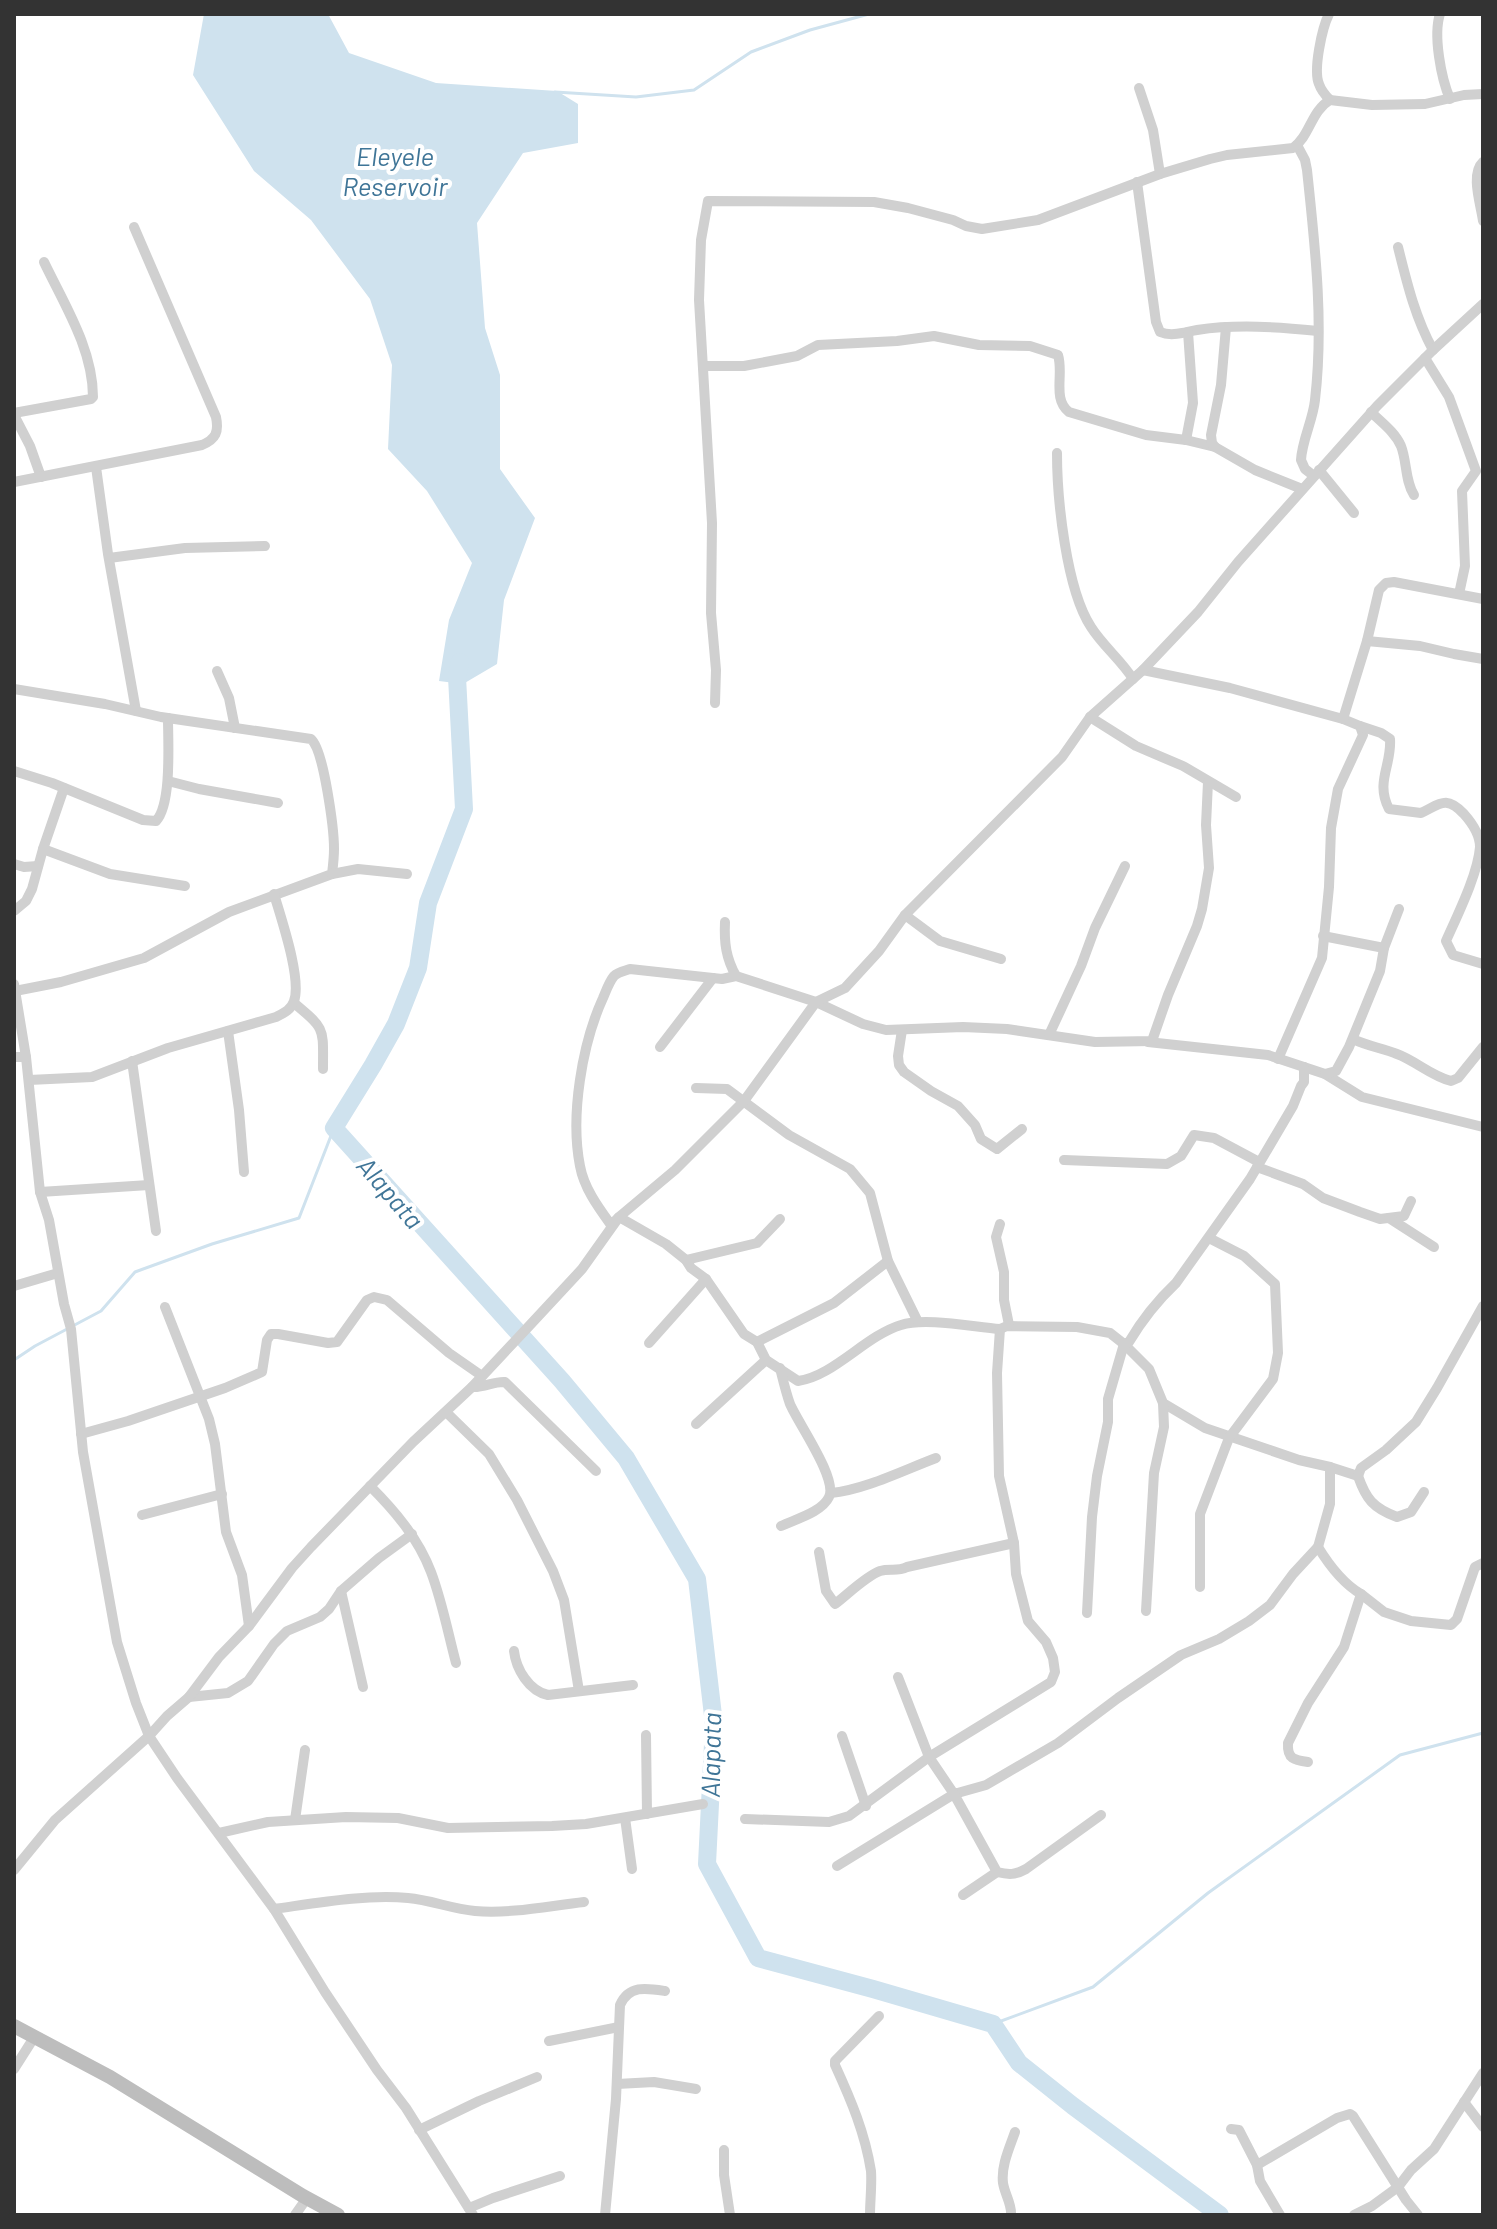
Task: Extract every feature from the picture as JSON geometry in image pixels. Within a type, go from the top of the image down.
[{"type":"main road","points":[[14,2026],[151,2100],[338,2215]]},
{"type":"street","points":[[1329,14],[1323,30],[1318,73],[1319,85],[1330,100]]},
{"type":"street","points":[[1440,14],[1441,62],[1450,99]]},
{"type":"street","points":[[1139,88],[1153,130],[1160,174]]},
{"type":"street","points":[[715,703],[716,670],[711,613],[712,523],[699,300],[701,240],[708,201],[874,202],[908,208],[982,229],[1038,220],[1160,174],[1227,155],[1293,148],[1319,108],[1330,100],[1372,105],[1425,104],[1483,94]]},
{"type":"street","points":[[1297,145],[1307,170],[1317,256],[1318,331],[1315,401],[1301,460],[1305,469],[1316,473],[1354,513]]},
{"type":"street","points":[[1483,162],[1478,167],[1477,175],[1483,221]]},
{"type":"street","points":[[1137,182],[1157,328],[1165,334],[1226,327],[1318,331]]},
{"type":"street","points":[[14,482],[202,445],[216,435],[218,427],[191,356],[134,227]]},
{"type":"street","points":[[1398,247],[1429,354],[1479,471],[1462,491],[1465,566],[1459,594]]},
{"type":"street","points":[[41,477],[14,414],[93,397],[81,340],[44,262]]},
{"type":"street","points":[[1208,782],[1206,825],[1209,868],[1197,926],[1152,1041],[1095,1042],[1007,1029],[963,1027],[886,1030],[863,1024],[816,1002],[736,976],[722,979],[630,969],[615,974],[594,1018],[583,1059],[576,1129],[580,1169],[593,1199],[611,1225],[675,1170],[744,1101],[816,1002],[845,988],[879,951],[905,915],[1062,757],[1090,717],[1143,670],[1198,612],[1238,562],[1371,412],[1483,304]]},
{"type":"street","points":[[1215,447],[1211,435],[1221,385],[1226,327]]},
{"type":"street","points":[[1186,440],[1193,403],[1188,332]]},
{"type":"street","points":[[704,366],[744,366],[772,361],[797,356],[818,345],[934,336],[979,345],[1030,346],[1058,355],[1061,365],[1059,392],[1062,407],[1069,412],[1146,435],[1215,447],[1255,470],[1302,489]]},
{"type":"street","points":[[1371,412],[1397,438],[1414,495]]},
{"type":"street","points":[[1057,453],[1057,486],[1068,556],[1081,610],[1091,628],[1123,663],[1133,679]]},
{"type":"street","points":[[96,467],[136,711]]},
{"type":"street","points":[[109,558],[185,548],[265,546]]},
{"type":"street","points":[[1343,719],[1379,590],[1386,583],[1483,599]]},
{"type":"street","points":[[1367,641],[1420,646],[1483,659]]},
{"type":"street","points":[[1143,670],[1230,688],[1343,719],[1390,739],[1383,778],[1384,799],[1389,809],[1421,813],[1437,803],[1452,804],[1473,824],[1480,845],[1470,883],[1446,941],[1453,955],[1483,964]]},
{"type":"street","points":[[217,671],[229,698],[235,728]]},
{"type":"street","points":[[14,689],[168,718],[311,739],[316,743],[322,763],[333,834],[332,874]]},
{"type":"street","points":[[1090,717],[1136,746],[1183,766],[1236,797]]},
{"type":"street","points":[[14,771],[112,808],[152,821],[160,819],[168,781],[168,718]]},
{"type":"street","points":[[1278,1059],[1322,958],[1331,828],[1338,789],[1363,735],[1360,726]]},
{"type":"street","points":[[168,781],[278,803]]},
{"type":"street","points":[[14,911],[26,901],[32,889],[64,788]]},
{"type":"street","points":[[43,849],[110,874],[185,886]]},
{"type":"street","points":[[14,864],[38,866]]},
{"type":"street","points":[[1049,1035],[1125,866]]},
{"type":"street","points":[[15,991],[61,982],[144,958],[229,912],[332,874],[358,869],[407,874]]},
{"type":"street","points":[[29,1080],[92,1077],[168,1048],[287,1012],[294,1003],[296,990],[274,894]]},
{"type":"street","points":[[1325,1074],[1336,1071],[1353,1039],[1380,971],[1384,948],[1399,909]]},
{"type":"street","points":[[905,915],[940,941],[1001,959]]},
{"type":"street","points":[[725,922],[724,945],[736,976]]},
{"type":"street","points":[[1323,936],[1384,948]]},
{"type":"street","points":[[660,1047],[713,978]]},
{"type":"street","points":[[14,984],[29,1080],[40,1192],[49,1220],[70,1324],[81,1434],[117,1642],[149,1736],[274,1909],[471,2212],[493,2198],[560,2176]]},
{"type":"street","points":[[294,1003],[320,1028],[323,1035],[323,1069]]},
{"type":"street","points":[[902,1030],[898,1056],[904,1072],[958,1106],[975,1125],[981,1139],[997,1149],[1022,1129]]},
{"type":"street","points":[[228,1031],[244,1172]]},
{"type":"street","points":[[1353,1039],[1397,1054],[1451,1081],[1458,1078],[1483,1047]]},
{"type":"street","points":[[1134,1040],[1253,1053],[1278,1059],[1325,1074],[1362,1097],[1483,1127]]},
{"type":"street","points":[[14,1057],[26,1057]]},
{"type":"street","points":[[132,1061],[156,1231]]},
{"type":"street","points":[[1087,1613],[1097,1476],[1108,1422],[1108,1399],[1124,1344],[1129,1342],[1142,1320],[1176,1283],[1250,1179],[1293,1106],[1304,1082],[1304,1067]]},
{"type":"street","points":[[696,1088],[727,1089],[789,1135],[850,1169],[870,1193],[888,1261],[918,1322]]},
{"type":"street","points":[[1064,1160],[1167,1164],[1181,1156],[1194,1135],[1214,1138],[1258,1164],[1303,1184],[1323,1198],[1380,1219],[1404,1216],[1411,1201]]},
{"type":"street","points":[[40,1192],[149,1185]]},
{"type":"street","points":[[619,1217],[666,1244],[686,1260],[706,1279],[744,1334],[757,1342],[766,1360],[798,1381],[805,1380],[900,1325],[918,1322],[1003,1328],[1095,1329],[1110,1333],[1149,1369],[1163,1403],[1164,1427],[1154,1473],[1146,1611]]},
{"type":"street","points":[[14,1870],[55,1820],[189,1697],[219,1657],[249,1626],[292,1568],[530,1325],[582,1269],[619,1217]]},
{"type":"street","points":[[1389,1218],[1434,1247]]},
{"type":"street","points":[[686,1260],[757,1243],[780,1219]]},
{"type":"street","points":[[1000,1224],[996,1237],[1004,1272],[1004,1300],[1009,1325],[1003,1328]]},
{"type":"street","points":[[1200,1587],[1200,1514],[1229,1438],[1273,1379],[1278,1353],[1275,1284],[1244,1256],[1209,1238]]},
{"type":"street","points":[[757,1342],[834,1303],[888,1261]]},
{"type":"street","points":[[14,1286],[58,1273]]},
{"type":"street","points":[[649,1343],[706,1279]]},
{"type":"street","points":[[81,1434],[225,1388],[262,1372],[267,1340],[271,1334],[337,1342],[367,1300],[374,1297],[387,1300],[449,1353],[482,1376]]},
{"type":"street","points":[[1424,1492],[1411,1512],[1397,1517],[1366,1498],[1358,1476],[1361,1468],[1416,1422],[1483,1306]]},
{"type":"street","points":[[165,1307],[201,1396],[215,1444],[226,1532],[242,1575],[249,1626]]},
{"type":"street","points":[[745,1819],[829,1822],[849,1816],[929,1757],[1051,1682],[1055,1672],[1053,1658],[1046,1642],[1028,1621],[1016,1574],[1014,1543],[999,1476],[997,1373],[1003,1328]]},
{"type":"street","points":[[696,1424],[766,1360]]},
{"type":"street","points":[[780,1368],[791,1406],[814,1447],[829,1480],[831,1493]]},
{"type":"street","points":[[472,1387],[482,1388],[499,1381],[505,1382],[596,1471]]},
{"type":"street","points":[[1163,1403],[1205,1428],[1229,1438],[1358,1476]]},
{"type":"street","points":[[446,1412],[489,1454],[517,1500],[553,1571],[564,1600],[579,1691]]},
{"type":"street","points":[[781,1526],[821,1506],[831,1493],[936,1458]]},
{"type":"street","points":[[837,1866],[954,1794],[986,1785],[1058,1743],[1181,1655],[1219,1639],[1270,1605],[1318,1547],[1330,1504],[1330,1467]]},
{"type":"street","points":[[370,1486],[412,1534],[431,1571],[456,1663]]},
{"type":"street","points":[[142,1515],[222,1494]]},
{"type":"street","points":[[189,1697],[228,1693],[248,1681],[287,1631],[324,1614],[341,1591],[412,1534]]},
{"type":"street","points":[[819,1552],[826,1591],[835,1604],[876,1572],[898,1572],[907,1567],[1014,1543]]},
{"type":"street","points":[[1318,1547],[1331,1568],[1352,1589],[1384,1612],[1411,1621],[1451,1625],[1457,1619],[1475,1567],[1483,1563]]},
{"type":"street","points":[[341,1591],[363,1687]]},
{"type":"street","points":[[1308,1762],[1290,1757],[1288,1743],[1308,1703],[1344,1647],[1361,1594]]},
{"type":"street","points":[[514,1651],[520,1671],[540,1693],[548,1695],[633,1685]]},
{"type":"street","points":[[898,1677],[929,1757],[954,1794],[997,1872],[1017,1875],[1101,1815]]},
{"type":"street","points":[[646,1735],[647,1814]]},
{"type":"street","points":[[842,1736],[866,1806]]},
{"type":"street","points":[[295,1820],[305,1750]]},
{"type":"street","points":[[219,1833],[268,1822],[295,1820],[398,1818],[448,1828],[564,1826],[703,1804]]},
{"type":"street","points":[[625,1818],[632,1869]]},
{"type":"street","points":[[963,1895],[997,1872]]},
{"type":"street","points":[[274,1909],[323,1902],[392,1898],[408,1898],[473,1911],[506,1911],[584,1902]]},
{"type":"street","points":[[605,2215],[617,2084],[620,2005],[626,1995],[645,1987],[665,1991]]},
{"type":"street","points":[[870,2215],[871,2174],[866,2148],[860,2123],[835,2061],[879,2016]]},
{"type":"street","points":[[549,2041],[619,2027]]},
{"type":"street","points":[[14,2069],[35,2036]]},
{"type":"street","points":[[1354,2215],[1398,2187],[1434,2149],[1483,2073]]},
{"type":"street","points":[[419,2130],[537,2077]]},
{"type":"street","points":[[617,2084],[654,2082],[696,2089]]},
{"type":"street","points":[[1464,2102],[1483,2127]]},
{"type":"street","points":[[1257,2165],[1337,2118],[1350,2114],[1418,2215]]},
{"type":"street","points":[[1231,2129],[1239,2130],[1244,2137],[1257,2165],[1260,2181],[1280,2215]]},
{"type":"street","points":[[1011,2215],[1002,2169],[1015,2132]]},
{"type":"street","points":[[724,2150],[730,2215]]},
{"type":"street","points":[[295,2215],[307,2198]]},
{"type":"water","name":"Eleyele Reservoir","points":[[204,14],[328,14],[349,53],[436,83],[557,91],[578,104],[578,143],[523,153],[477,223],[485,328],[500,375],[500,469],[535,518],[504,600],[497,664],[463,684],[439,681],[449,620],[472,563],[427,491],[388,449],[392,365],[370,299],[311,220],[254,171],[193,75]]},
{"type":"waterway","points":[[555,92],[636,97],[694,90],[751,52],[810,30],[869,14]]},
{"type":"waterway","name":"Alapata","points":[[460,662],[457,677],[464,809],[428,903],[418,968],[396,1024],[334,1128],[562,1381],[626,1458],[697,1579],[714,1724],[707,1864],[758,1958],[993,2024],[1019,2063],[1220,2215]]},
{"type":"waterway","points":[[14,1360],[101,1311],[135,1272],[212,1244],[299,1218],[334,1128]]},
{"type":"waterway","points":[[993,2024],[1093,1987],[1208,1893],[1400,1755],[1483,1733]]}]
